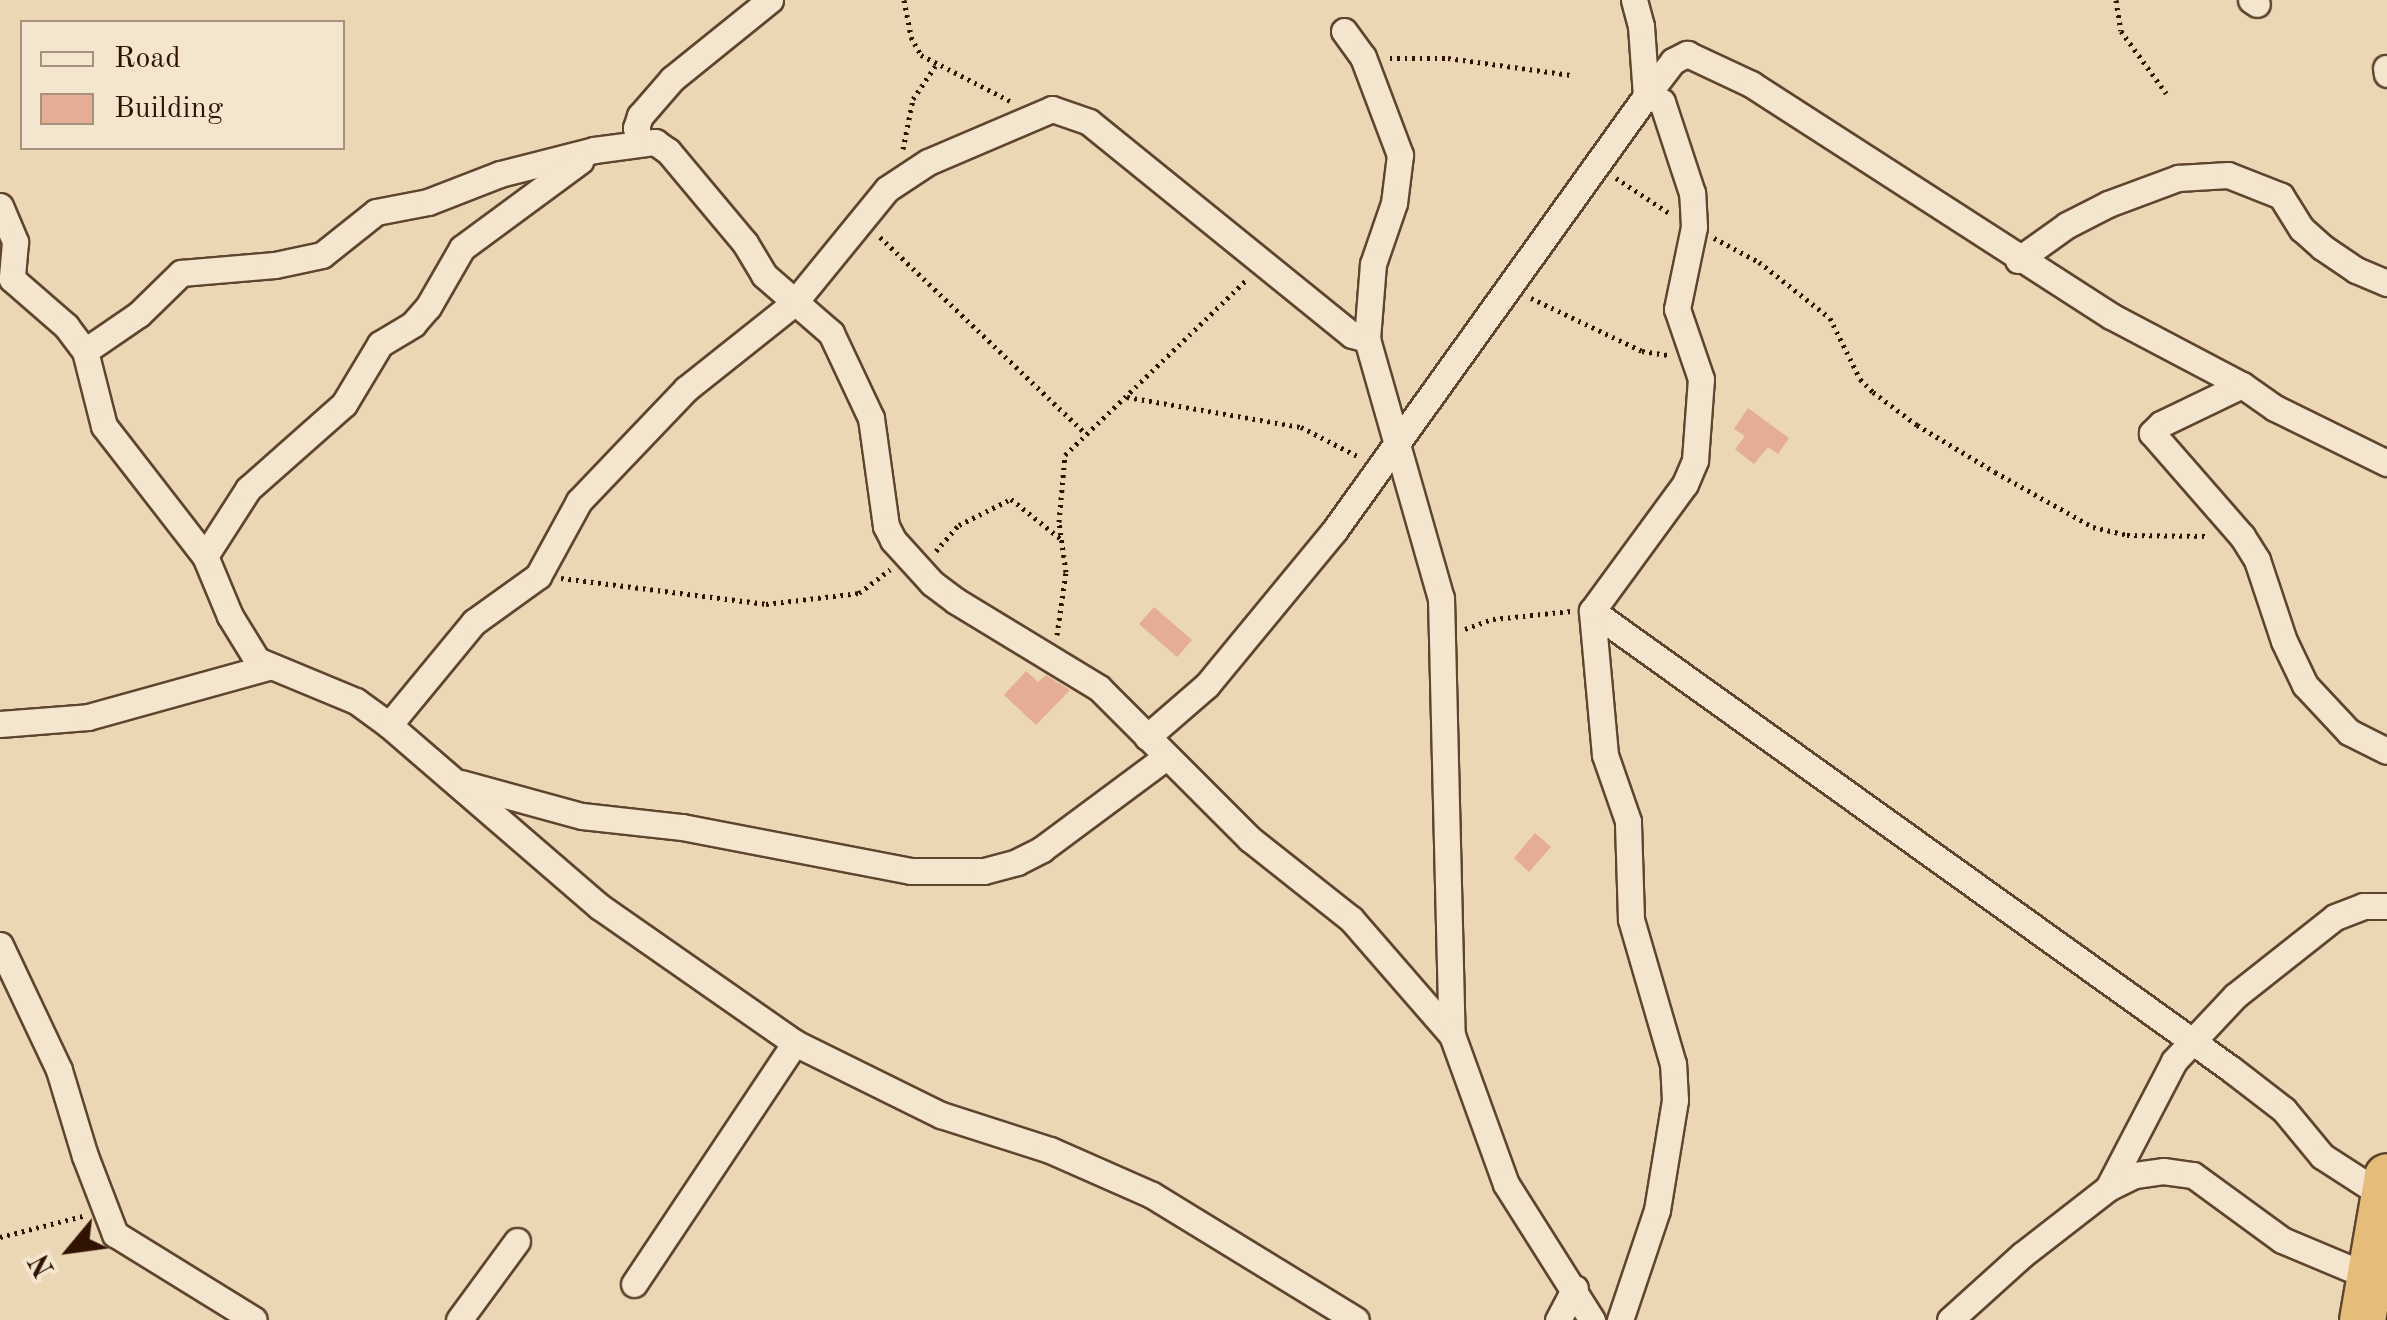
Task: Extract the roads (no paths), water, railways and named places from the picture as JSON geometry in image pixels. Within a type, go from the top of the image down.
[{"type":"highway","points":[[2366,1299],[2386,1191]]},
{"type":"street","points":[[641,143],[637,123],[672,79],[770,0]]},
{"type":"street","points":[[1634,0],[1641,26],[1646,96]]},
{"type":"street","points":[[1344,31],[1363,57],[1400,155],[1394,203],[1376,253],[1367,339],[1441,598],[1452,1036],[1506,1184],[1592,1320]]},
{"type":"street","points":[[1147,737],[1207,686],[1231,658],[1380,467],[1646,96],[1674,61],[1687,54],[1710,62],[1832,134],[2018,260],[2242,385],[2274,408],[2387,463]]},
{"type":"street","points":[[1620,1320],[1657,1210],[1675,1100],[1672,1064],[1631,919],[1628,821],[1605,755],[1592,610],[1686,484],[1695,460],[1701,379],[1677,309],[1694,227],[1692,193],[1662,102],[1646,96]]},
{"type":"street","points":[[389,724],[474,622],[538,576],[579,500],[686,388],[794,303],[887,189],[928,162],[1052,109],[1089,122],[1262,264],[1326,310],[1352,335],[1367,339]]},
{"type":"street","points":[[86,350],[139,314],[181,273],[275,265],[322,254],[376,212],[428,202],[500,174],[594,150],[655,142],[668,151],[745,243],[764,276],[824,324],[850,366],[871,418],[886,526],[914,562],[956,600],[1100,688],[1250,839],[1351,919],[1452,1036]]},
{"type":"street","points":[[206,556],[248,489],[344,404],[380,344],[421,316],[462,248],[594,150]]},
{"type":"street","points":[[2018,260],[2067,225],[2108,204],[2178,178],[2228,175],[2281,196],[2302,229],[2322,247],[2356,270],[2387,284]]},
{"type":"street","points":[[0,206],[15,242],[12,279],[66,326],[86,350],[104,426],[206,556],[248,650],[268,667],[356,701],[389,724],[600,908],[795,1043],[941,1115],[1050,1150],[1152,1194],[1356,1320]]},
{"type":"street","points":[[2242,385],[2162,424],[2152,434],[2242,536],[2257,560],[2284,641],[2304,686],[2349,732],[2387,751]]},
{"type":"street","points":[[1592,610],[2193,1041],[2284,1110],[2322,1156],[2386,1191]]},
{"type":"street","points":[[0,724],[88,717],[268,667]]},
{"type":"street","points":[[457,782],[582,816],[682,826],[911,871],[984,871],[1017,862],[1042,848],[1166,757]]},
{"type":"street","points":[[2108,1188],[2157,1089],[2193,1041],[2269,966],[2335,917],[2363,906],[2387,906]]},
{"type":"street","points":[[0,945],[60,1070],[116,1234],[254,1320]]},
{"type":"street","points":[[634,1284],[795,1043]]},
{"type":"street","points":[[1950,1320],[2022,1255],[2108,1188],[2135,1175],[2163,1171],[2193,1174],[2366,1299]]},
{"type":"street","points":[[460,1320],[517,1241]]},
{"type":"street","points":[[1558,1320],[1575,1288]]}]
